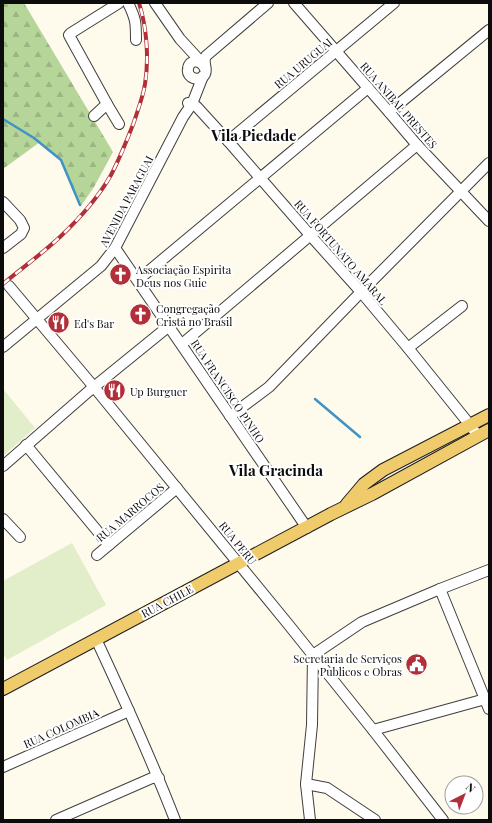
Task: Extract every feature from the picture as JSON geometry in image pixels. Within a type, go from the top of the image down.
[{"type":"main road","name":"RUA CHILE","points":[[3,689],[189,589],[307,528],[350,501],[364,484],[383,470],[489,415]]},
{"type":"main road","name":"RUA CHILE","points":[[331,514],[372,494],[489,430]]},
{"type":"main road","points":[[364,484],[363,490],[366,494],[372,494]]},
{"type":"street","points":[[119,3],[70,35],[119,124]]},
{"type":"street","points":[[128,3],[136,24],[136,40]]},
{"type":"street","points":[[155,3],[204,68]]},
{"type":"street","name":"AVENIDA PARAGUAI","points":[[3,347],[101,266],[116,248],[190,104],[204,68],[204,59],[268,3]]},
{"type":"street","name":"RUA ANIBAL PRESTES","points":[[294,3],[417,145],[489,220]]},
{"type":"street","name":"RUA URUGUAI","points":[[228,141],[394,3]]},
{"type":"street","points":[[389,112],[489,30]]},
{"type":"street","name":"AVENIDA PARAGUAI","points":[[180,38],[189,71],[191,91],[190,104]]},
{"type":"street","points":[[192,62],[200,62],[204,68],[199,79],[192,78],[189,71],[192,62]]},
{"type":"street","points":[[138,280],[368,88]]},
{"type":"street","points":[[94,116],[107,104]]},
{"type":"street","name":"RUA FORTUNATO AMARAL","points":[[190,104],[197,107],[228,141],[361,292],[470,425]]},
{"type":"street","points":[[182,344],[417,145]]},
{"type":"street","points":[[230,416],[269,387],[489,163]]},
{"type":"street","points":[[3,202],[20,220],[24,228],[21,234],[3,248]]},
{"type":"street","name":"RUA FRANCISCO PINHO","points":[[116,248],[307,528]]},
{"type":"street","name":"RUA PERU","points":[[9,286],[94,387],[313,655],[443,820]]},
{"type":"street","points":[[408,348],[462,306]]},
{"type":"street","points":[[3,466],[26,444],[169,326]]},
{"type":"street","points":[[470,425],[478,436]]},
{"type":"street","points":[[26,444],[109,545]]},
{"type":"street","name":"RUA MARROCOS","points":[[97,555],[177,488]]},
{"type":"street","points":[[3,519],[20,537]]},
{"type":"street","points":[[310,820],[306,784],[312,725],[313,655],[362,622],[489,570]]},
{"type":"street","points":[[440,589],[487,698],[489,709]]},
{"type":"street","points":[[96,639],[129,711],[175,820]]},
{"type":"street","points":[[373,730],[487,698]]},
{"type":"street","name":"RUA COLOMBIA","points":[[3,768],[129,711]]},
{"type":"street","points":[[56,820],[152,778],[158,778]]},
{"type":"street","points":[[306,784],[328,788],[375,820]]},
{"type":"green space","points":[[3,3],[24,3],[113,152],[94,187],[81,206],[61,160],[40,142],[3,169]]},
{"type":"green space","points":[[3,389],[35,428],[3,456]]},
{"type":"green space","points":[[72,543],[106,605],[7,660],[3,653],[3,581]]},
{"type":"waterway","points":[[3,119],[34,138],[61,160],[80,205]]},
{"type":"waterway","points":[[315,399],[360,437]]},
{"type":"railway","points":[[3,284],[61,236],[75,222],[101,191],[114,169],[134,122],[145,84],[147,64],[146,44],[144,23],[139,3]]},
{"type":"place","name":"Associação Espirita Deus nos Guie","points":[[120,275]]},
{"type":"place","name":"Congregação Cristâ no Brasil","points":[[140,314]]},
{"type":"place","name":"Ed's Bar","points":[[59,323]]},
{"type":"place","name":"Up Burguer","points":[[115,391]]},
{"type":"place","name":"Secretaria de Serviços Publicos e Obras","points":[[417,664]]},
{"type":"district","name":"Vila Piedade","points":[[254,135]]},
{"type":"district","name":"Vila Gracinda","points":[[276,470]]}]
